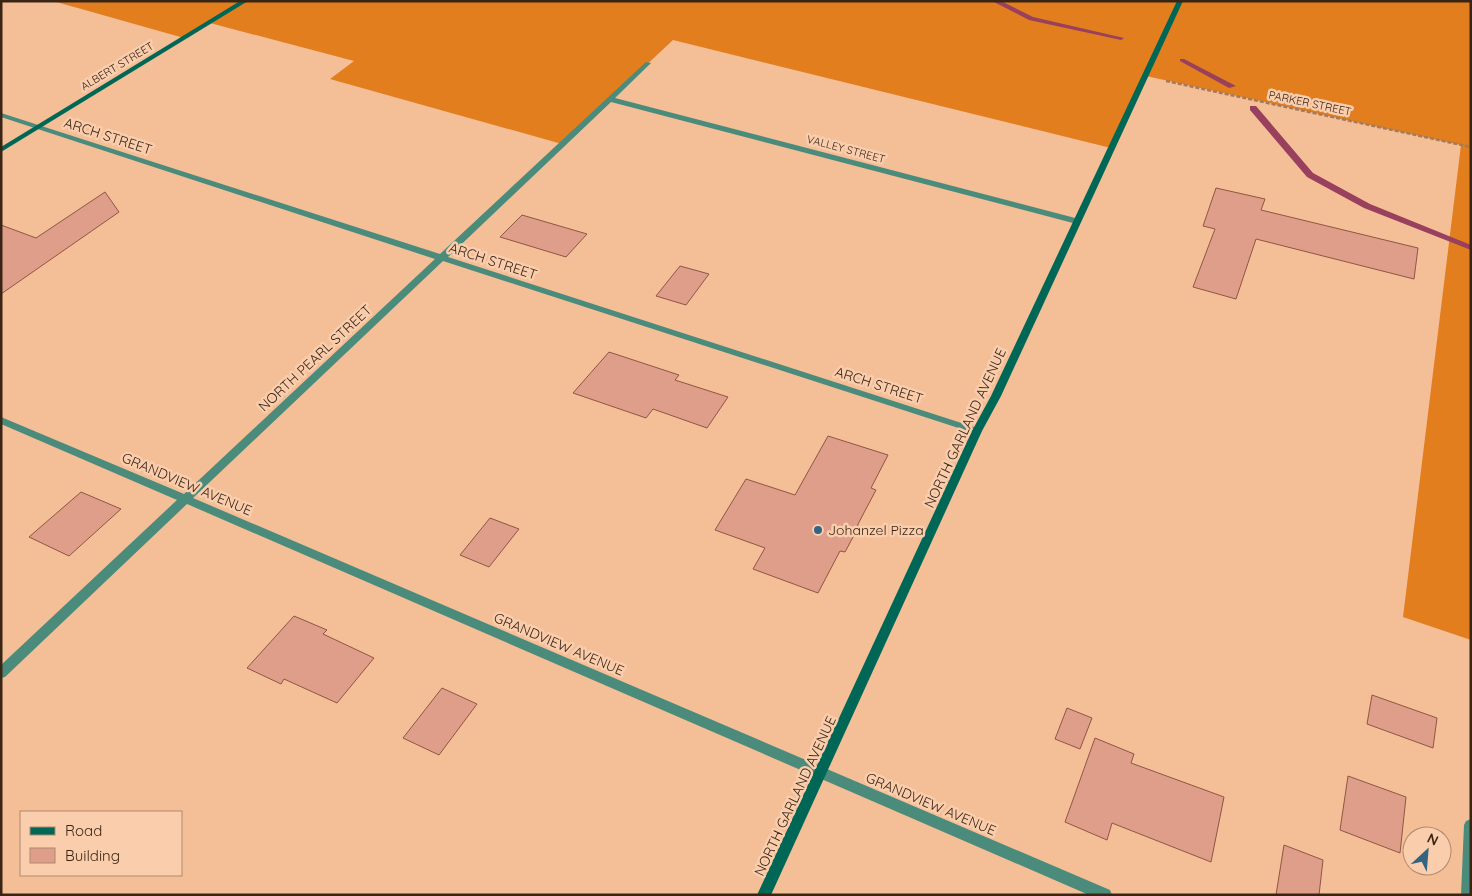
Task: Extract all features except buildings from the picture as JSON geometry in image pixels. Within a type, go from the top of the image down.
[{"type":"street","name":"ALBERT STREET","points":[[1,150],[245,1]]},
{"type":"street","name":"NORTH GARLAND AVENUE","points":[[764,895],[977,432],[996,396],[1180,1]]},
{"type":"street","name":"NORTH PEARL STREET","points":[[1,673],[648,63]]},
{"type":"street","name":"VALLEY STREET","points":[[609,99],[1076,221]]},
{"type":"street","name":"ARCH STREET","points":[[1,115],[977,432]]},
{"type":"street","name":"GRANDVIEW AVENUE","points":[[1,420],[1104,895]]},
{"type":"street","points":[[1468,895],[1471,826]]},
{"type":"path","name":"PARKER STREET","points":[[1145,76],[1471,147]]},
{"type":"shaded area","points":[[53,1],[1471,1],[1471,640],[1403,617],[1461,145],[1146,76],[1111,148],[673,40],[562,144],[330,79],[354,61],[210,23],[184,38]]},
{"type":"waterway","points":[[995,1],[1031,19],[1121,38]]},
{"type":"waterway","points":[[1182,60],[1232,86]]},
{"type":"waterway","points":[[1253,108],[1310,175],[1367,206],[1471,248]]},
{"type":"place","name":"Johanzel Pizza","points":[[818,530]]}]
